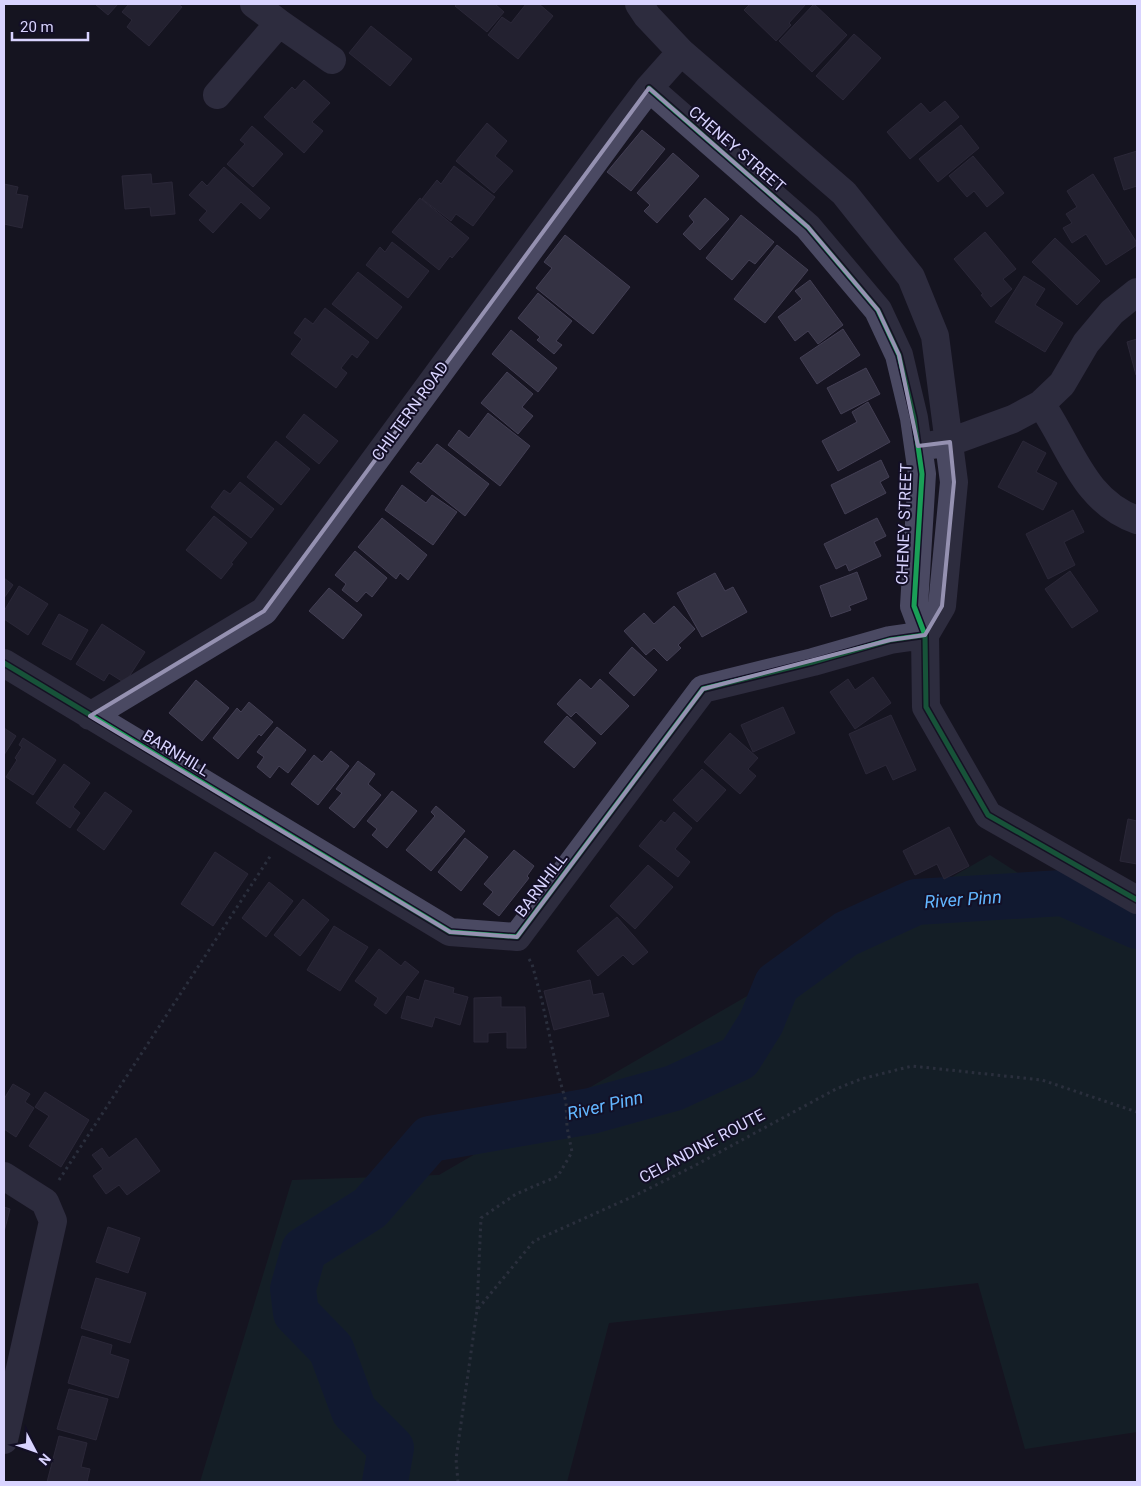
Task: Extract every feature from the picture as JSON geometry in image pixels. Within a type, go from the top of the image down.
[{"type":"street","points":[[254,4],[332,60]]},
{"type":"street","points":[[639,4],[647,16],[680,52],[844,193],[911,276],[935,336],[954,482],[942,606],[925,635]]},
{"type":"street","points":[[217,95],[279,23]]},
{"type":"street","name":"CHILTERN ROAD","points":[[90,716],[264,611],[649,88],[680,52]]},
{"type":"street","name":"CHENEY STREET","points":[[649,88],[808,227],[878,310],[899,355],[914,418],[922,474],[914,606],[925,635],[926,707],[988,815],[1137,900]]},
{"type":"street","points":[[918,446],[950,442],[1013,419],[1041,404],[1062,384],[1086,343],[1112,312],[1137,292]]},
{"type":"street","points":[[1041,404],[1053,422],[1078,470],[1091,488],[1126,516],[1137,520]]},
{"type":"street","name":"BARNHILL","points":[[4,663],[450,932],[517,937],[703,689],[813,662],[890,640],[925,635]]},
{"type":"street","points":[[4,1176],[45,1202],[53,1222],[4,1440]]},
{"type":"path","points":[[45,1202],[285,833]]},
{"type":"path","points":[[458,1482],[456,1458],[477,1310],[481,1218],[516,1194],[558,1176],[572,1152],[567,1127],[566,1102],[542,1000],[532,964],[517,937]]},
{"type":"highlighted area","points":[[649,88],[808,227],[878,310],[899,355],[918,446],[950,442],[954,482],[942,606],[925,635],[890,640],[703,689],[517,937],[450,932],[90,716],[264,611]]},
{"type":"green space","points":[[990,855],[1127,943],[1137,945],[1137,1432],[1025,1449],[978,1283],[609,1323],[567,1482],[200,1482],[292,1180],[439,1175]]},
{"type":"building","points":[[95,4],[118,4],[108,15]]},
{"type":"building","points":[[129,4],[178,4],[182,7],[149,46],[127,27],[132,20],[122,12]]},
{"type":"building","points":[[457,4],[495,4],[504,12],[487,32],[455,6]]},
{"type":"building","points":[[526,4],[539,4],[553,16],[518,59],[488,35],[502,17],[511,23]]},
{"type":"building","points":[[750,4],[806,4],[789,23],[791,25],[776,41],[744,10]]},
{"type":"building","points":[[814,4],[847,35],[812,72],[779,41]]},
{"type":"building","points":[[371,26],[412,59],[390,86],[349,53]]},
{"type":"building","points":[[854,34],[881,58],[843,100],[816,76]]},
{"type":"building","points":[[304,80],[330,103],[312,122],[323,131],[304,153],[264,117],[292,87],[295,90]]},
{"type":"building","points":[[945,101],[959,117],[910,159],[887,132],[921,103],[930,113]]},
{"type":"building","points":[[487,123],[507,141],[495,156],[513,171],[494,193],[456,161]]},
{"type":"building","points":[[961,125],[979,148],[938,182],[919,159]]},
{"type":"building","points":[[252,126],[283,154],[253,187],[227,164],[245,144],[240,140]]},
{"type":"building","points":[[642,130],[665,149],[631,191],[607,172]]},
{"type":"building","points":[[1137,151],[1137,186],[1124,190],[1114,158]]},
{"type":"building","points":[[673,153],[699,176],[657,223],[644,211],[650,205],[637,193]]},
{"type":"building","points":[[973,156],[1004,193],[987,207],[974,191],[967,197],[949,176]]},
{"type":"building","points":[[454,166],[495,197],[473,226],[456,214],[451,221],[422,199],[437,180],[441,184]]},
{"type":"building","points":[[224,167],[270,208],[260,219],[241,202],[213,233],[199,220],[207,211],[189,195],[202,181],[207,186]]},
{"type":"building","points":[[151,174],[152,184],[172,182],[175,214],[151,216],[150,207],[125,209],[122,176]]},
{"type":"building","points":[[1093,174],[1137,243],[1137,245],[1106,265],[1086,234],[1072,243],[1063,228],[1072,223],[1066,214],[1077,207],[1067,191]]},
{"type":"building","points":[[4,184],[18,187],[16,194],[28,196],[22,228],[4,224]]},
{"type":"building","points":[[420,198],[469,238],[452,258],[450,256],[439,270],[392,232]]},
{"type":"building","points":[[705,198],[729,219],[700,250],[683,234],[694,222],[689,216]]},
{"type":"building","points":[[741,215],[774,242],[755,264],[749,260],[732,280],[706,258]]},
{"type":"building","points":[[985,232],[1016,269],[1003,279],[1012,289],[991,307],[981,295],[983,294],[954,259]]},
{"type":"building","points":[[565,235],[630,287],[593,334],[536,288],[552,268],[544,262]]},
{"type":"building","points":[[1055,238],[1100,281],[1077,305],[1032,262]]},
{"type":"building","points":[[392,242],[429,271],[408,298],[366,265],[380,247],[385,252]]},
{"type":"building","points":[[777,245],[808,270],[765,323],[734,299]]},
{"type":"building","points":[[358,272],[402,307],[377,339],[332,304]]},
{"type":"building","points":[[1024,276],[1045,289],[1035,305],[1063,323],[1045,352],[995,322]]},
{"type":"building","points":[[810,280],[843,325],[818,344],[808,331],[795,341],[778,317],[802,299],[795,291]]},
{"type":"building","points":[[538,293],[572,321],[556,341],[562,345],[554,354],[537,340],[540,337],[518,318]]},
{"type":"building","points":[[325,308],[369,342],[357,358],[352,354],[341,368],[347,373],[336,388],[291,354],[302,339],[294,333],[305,318],[313,324]]},
{"type":"building","points":[[843,329],[860,355],[817,384],[800,358]]},
{"type":"building","points":[[511,330],[557,368],[538,392],[492,354]]},
{"type":"building","points":[[1137,339],[1137,375],[1136,375],[1127,342]]},
{"type":"building","points":[[866,368],[880,394],[841,414],[827,388]]},
{"type":"building","points":[[507,372],[533,394],[522,407],[533,416],[518,434],[481,403]]},
{"type":"building","points":[[868,402],[890,442],[838,471],[822,441],[857,422],[852,412]]},
{"type":"building","points":[[488,413],[530,446],[500,486],[448,445],[459,430],[469,438]]},
{"type":"building","points":[[304,414],[338,441],[319,464],[286,437]]},
{"type":"building","points":[[276,441],[310,469],[281,505],[247,477]]},
{"type":"building","points":[[1023,441],[1046,453],[1036,472],[1057,483],[1043,510],[998,487]]},
{"type":"building","points":[[437,444],[489,484],[465,516],[410,472],[418,462],[421,464]]},
{"type":"building","points":[[881,460],[889,477],[880,482],[886,493],[845,514],[831,485]]},
{"type":"building","points":[[240,482],[274,509],[251,538],[211,507],[224,490],[230,494]]},
{"type":"building","points":[[402,485],[426,503],[432,495],[457,512],[433,545],[385,510]]},
{"type":"building","points":[[1073,510],[1084,532],[1064,542],[1075,565],[1048,579],[1026,534]]},
{"type":"building","points":[[214,516],[247,543],[221,579],[186,550]]},
{"type":"building","points":[[382,518],[427,555],[408,580],[400,573],[396,579],[358,547]]},
{"type":"building","points":[[877,518],[886,536],[874,542],[881,556],[849,571],[846,564],[836,569],[824,544]]},
{"type":"building","points":[[355,551],[387,578],[372,597],[366,592],[357,602],[342,590],[346,584],[335,575]]},
{"type":"building","points":[[1070,571],[1098,611],[1072,628],[1045,589]]},
{"type":"building","points":[[857,572],[867,599],[849,606],[851,610],[831,617],[820,586]]},
{"type":"building","points":[[715,573],[725,591],[733,587],[747,612],[702,637],[677,593]]},
{"type":"building","points":[[4,578],[13,585],[4,598]]},
{"type":"building","points":[[19,586],[48,604],[28,635],[4,619],[4,611]]},
{"type":"building","points":[[329,588],[362,615],[343,639],[309,611]]},
{"type":"building","points":[[674,606],[695,629],[678,645],[681,648],[667,661],[654,648],[646,655],[624,631],[644,613],[654,624]]},
{"type":"building","points":[[59,614],[88,630],[71,660],[42,644]]},
{"type":"building","points":[[102,624],[145,652],[125,683],[109,673],[104,681],[76,664]]},
{"type":"building","points":[[632,647],[657,670],[634,696],[609,673]]},
{"type":"building","points":[[873,677],[891,703],[855,729],[830,692],[848,679],[855,690]]},
{"type":"building","points":[[580,679],[591,689],[600,679],[629,706],[601,735],[576,712],[571,717],[557,704]]},
{"type":"building","points":[[196,680],[229,708],[202,741],[169,713]]},
{"type":"building","points":[[249,702],[273,722],[261,736],[259,734],[238,759],[213,738],[237,708],[241,712]]},
{"type":"building","points":[[783,707],[795,733],[753,752],[741,725]]},
{"type":"building","points":[[891,715],[916,770],[893,780],[886,765],[866,774],[849,734]]},
{"type":"building","points":[[567,716],[596,743],[574,768],[544,742]]},
{"type":"building","points":[[277,727],[306,750],[288,773],[279,766],[270,778],[257,767],[264,757],[257,752]]},
{"type":"building","points":[[4,728],[16,736],[4,755]]},
{"type":"building","points":[[730,733],[758,758],[748,769],[756,776],[740,794],[704,762]]},
{"type":"building","points":[[23,738],[56,760],[33,795],[6,777],[17,760],[15,758],[22,747],[19,745]]},
{"type":"building","points":[[331,751],[349,766],[318,805],[291,784],[314,755],[322,762]]},
{"type":"building","points":[[358,761],[375,774],[368,784],[381,795],[354,828],[329,808],[342,793],[336,789]]},
{"type":"building","points":[[64,764],[90,783],[73,807],[80,813],[70,828],[36,803]]},
{"type":"building","points":[[702,769],[726,790],[697,822],[673,800]]},
{"type":"building","points":[[392,791],[417,811],[387,848],[372,835],[377,829],[367,821]]},
{"type":"building","points":[[105,792],[132,811],[104,850],[77,830]]},
{"type":"building","points":[[436,806],[465,831],[431,871],[406,850],[435,816],[431,812]]},
{"type":"building","points":[[674,812],[692,828],[675,849],[690,862],[678,877],[639,846],[661,820],[665,823]]},
{"type":"building","points":[[1128,819],[1137,821],[1137,864],[1120,861]]},
{"type":"building","points":[[949,827],[969,866],[944,879],[937,864],[915,875],[903,851]]},
{"type":"building","points":[[465,838],[488,857],[461,891],[438,872]]},
{"type":"building","points":[[514,850],[534,866],[527,876],[529,878],[499,916],[483,904],[493,892],[484,884]]},
{"type":"building","points":[[215,852],[248,874],[213,926],[181,904]]},
{"type":"building","points":[[648,865],[673,887],[635,929],[610,906]]},
{"type":"building","points":[[269,882],[293,901],[266,937],[242,918]]},
{"type":"building","points":[[303,899],[329,920],[300,956],[274,935]]},
{"type":"building","points":[[617,917],[648,952],[633,965],[623,955],[598,976],[577,951]]},
{"type":"building","points":[[334,926],[368,947],[340,991],[307,970]]},
{"type":"building","points":[[379,949],[401,966],[405,961],[419,972],[386,1014],[374,1005],[378,998],[355,981]]},
{"type":"building","points":[[425,980],[454,988],[453,993],[468,997],[460,1025],[435,1017],[432,1027],[401,1018],[407,996],[419,1000]]},
{"type":"building","points":[[590,980],[593,995],[603,993],[609,1016],[554,1030],[544,991]]},
{"type":"building","points":[[501,997],[501,1007],[525,1007],[526,1048],[507,1048],[507,1032],[488,1033],[488,1042],[474,1042],[474,998]]},
{"type":"building","points":[[13,1084],[30,1094],[25,1102],[34,1108],[16,1137],[4,1129],[4,1099]]},
{"type":"building","points":[[45,1092],[89,1120],[61,1167],[29,1146],[49,1116],[35,1107]]},
{"type":"building","points":[[136,1138],[160,1171],[127,1195],[119,1185],[106,1194],[93,1176],[103,1169],[92,1155],[102,1148],[109,1158]]},
{"type":"building","points":[[4,1207],[10,1209],[4,1232]]},
{"type":"building","points":[[108,1227],[140,1238],[128,1273],[96,1262]]},
{"type":"building","points":[[96,1278],[146,1293],[130,1343],[81,1328]]},
{"type":"building","points":[[82,1336],[112,1345],[110,1354],[129,1360],[118,1398],[68,1383]]},
{"type":"building","points":[[69,1389],[108,1399],[96,1440],[57,1429]]},
{"type":"building","points":[[59,1436],[87,1443],[81,1467],[90,1469],[87,1482],[47,1482]]},
{"type":"waterway","name":"River Pinn","points":[[385,1482],[391,1448],[354,1411],[331,1349],[296,1313],[293,1289],[304,1250],[370,1208],[430,1139],[591,1111],[674,1088],[739,1058],[761,1023],[777,984],[846,934],[916,902],[1063,893],[1137,926]]},
{"type":"cycle path","points":[[649,88],[808,227],[878,310],[899,355],[914,418],[922,474],[914,606],[925,635],[926,707],[988,815],[1137,900]]},
{"type":"cycle path","points":[[4,663],[450,932],[517,937],[703,689],[813,662],[890,640],[925,635]]}]
